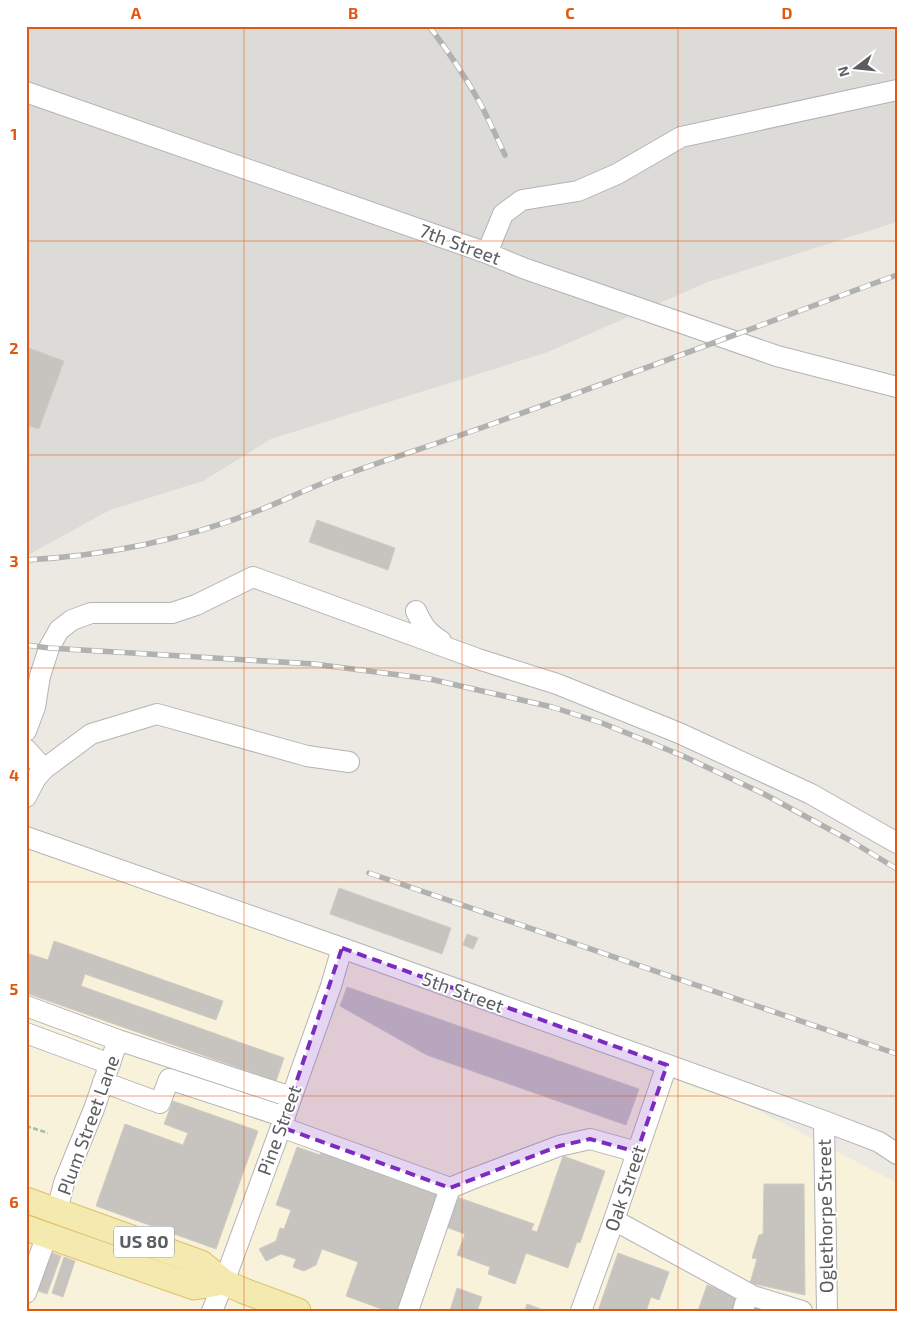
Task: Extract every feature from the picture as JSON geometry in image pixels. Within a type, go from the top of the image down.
[{"type":"main road","name":"US 80","points":[[26,1200],[201,1263],[224,1282],[298,1311]]},
{"type":"main road","name":"US 80","points":[[37,1231],[194,1287],[224,1282]]},
{"type":"street","points":[[487,253],[503,214],[522,200],[578,191],[617,174],[681,137],[897,90]]},
{"type":"street","name":"7th Street","points":[[26,92],[777,356],[897,387]]},
{"type":"street","points":[[26,731],[35,707],[40,676],[49,648],[59,630],[72,620],[91,613],[172,613],[196,605],[252,577],[453,650],[557,684],[680,733],[811,794],[897,843]]},
{"type":"street","points":[[416,611],[424,627],[432,636],[453,650]]},
{"type":"street","points":[[26,797],[36,778],[44,769],[91,734],[157,714],[307,756],[349,762]]},
{"type":"street","points":[[26,749],[44,769]]},
{"type":"street","name":"5th Street","points":[[26,837],[824,1121],[879,1142],[897,1154]]},
{"type":"street","name":"Pine Street","points":[[212,1311],[283,1122],[331,986],[342,948]]},
{"type":"street","points":[[26,1006],[118,1040],[291,1097]]},
{"type":"street","points":[[26,1033],[106,1073],[160,1103],[169,1079],[450,1188],[559,1146],[590,1139],[638,1152]]},
{"type":"street","name":"Plum Street Lane","points":[[57,1211],[64,1183],[118,1040]]},
{"type":"street","name":"Oak Street","points":[[581,1311],[667,1065]]},
{"type":"street","name":"Oglethorpe Street","points":[[824,1121],[827,1311]]},
{"type":"street","points":[[408,1311],[450,1188]]},
{"type":"street","points":[[614,1220],[746,1302],[753,1296],[802,1311]]},
{"type":"street","points":[[26,1293],[37,1231]]},
{"type":"path","points":[[26,1126],[48,1133]]},
{"type":"highlighted area","points":[[342,948],[667,1065],[637,1152],[590,1139],[559,1146],[450,1188],[281,1127]]},
{"type":"shaded area","points":[[26,26],[897,26],[897,222],[708,282],[548,352],[271,439],[203,481],[110,510],[26,556]]},
{"type":"shaded area","points":[[26,833],[621,1039],[897,1183],[897,1311],[26,1311]]},
{"type":"building","points":[[26,347],[64,361],[39,429],[26,425]]},
{"type":"building","points":[[317,520],[395,548],[388,570],[309,542]]},
{"type":"building","points":[[339,888],[451,928],[442,954],[330,914]]},
{"type":"building","points":[[467,934],[478,938],[473,949],[463,945]]},
{"type":"building","points":[[54,941],[223,1001],[216,1020],[85,974],[81,986],[284,1058],[276,1081],[26,993],[26,953],[48,960]]},
{"type":"building","points":[[347,987],[639,1089],[626,1125],[427,1055],[340,1006]]},
{"type":"building","points":[[173,1101],[258,1131],[216,1249],[96,1206],[125,1124],[183,1145],[188,1133],[164,1124]]},
{"type":"building","points":[[297,1147],[320,1155],[322,1149],[389,1173],[387,1177],[442,1196],[400,1311],[387,1311],[346,1296],[358,1262],[322,1249],[316,1265],[304,1271],[293,1267],[296,1259],[281,1254],[266,1261],[259,1249],[276,1241],[280,1228],[284,1229],[291,1210],[276,1205]]},
{"type":"building","points":[[563,1156],[605,1171],[580,1243],[577,1242],[568,1268],[526,1253],[515,1284],[488,1274],[490,1267],[457,1255],[465,1234],[443,1226],[454,1196],[534,1224],[531,1230],[537,1232]]},
{"type":"building","points":[[764,1184],[804,1184],[805,1295],[750,1283],[757,1259],[752,1258],[759,1235],[763,1234]]},
{"type":"building","points":[[47,1251],[61,1256],[47,1294],[33,1289]]},
{"type":"building","points":[[618,1253],[669,1272],[659,1300],[651,1297],[646,1311],[598,1311]]},
{"type":"building","points":[[64,1257],[75,1261],[63,1297],[52,1293]]},
{"type":"building","points":[[707,1285],[744,1298],[739,1311],[698,1311]]},
{"type":"building","points":[[457,1288],[482,1297],[477,1311],[450,1311]]},
{"type":"building","points":[[527,1304],[546,1311],[525,1311]]},
{"type":"railway","points":[[429,26],[474,93],[505,155]]},
{"type":"railway","points":[[26,560],[85,555],[115,550],[174,538],[232,520],[338,477],[608,382],[897,275]]},
{"type":"railway","points":[[26,645],[314,664],[430,679],[552,707],[602,723],[683,756],[764,794],[851,841],[897,869]]},
{"type":"railway","points":[[369,873],[897,1054]]}]
